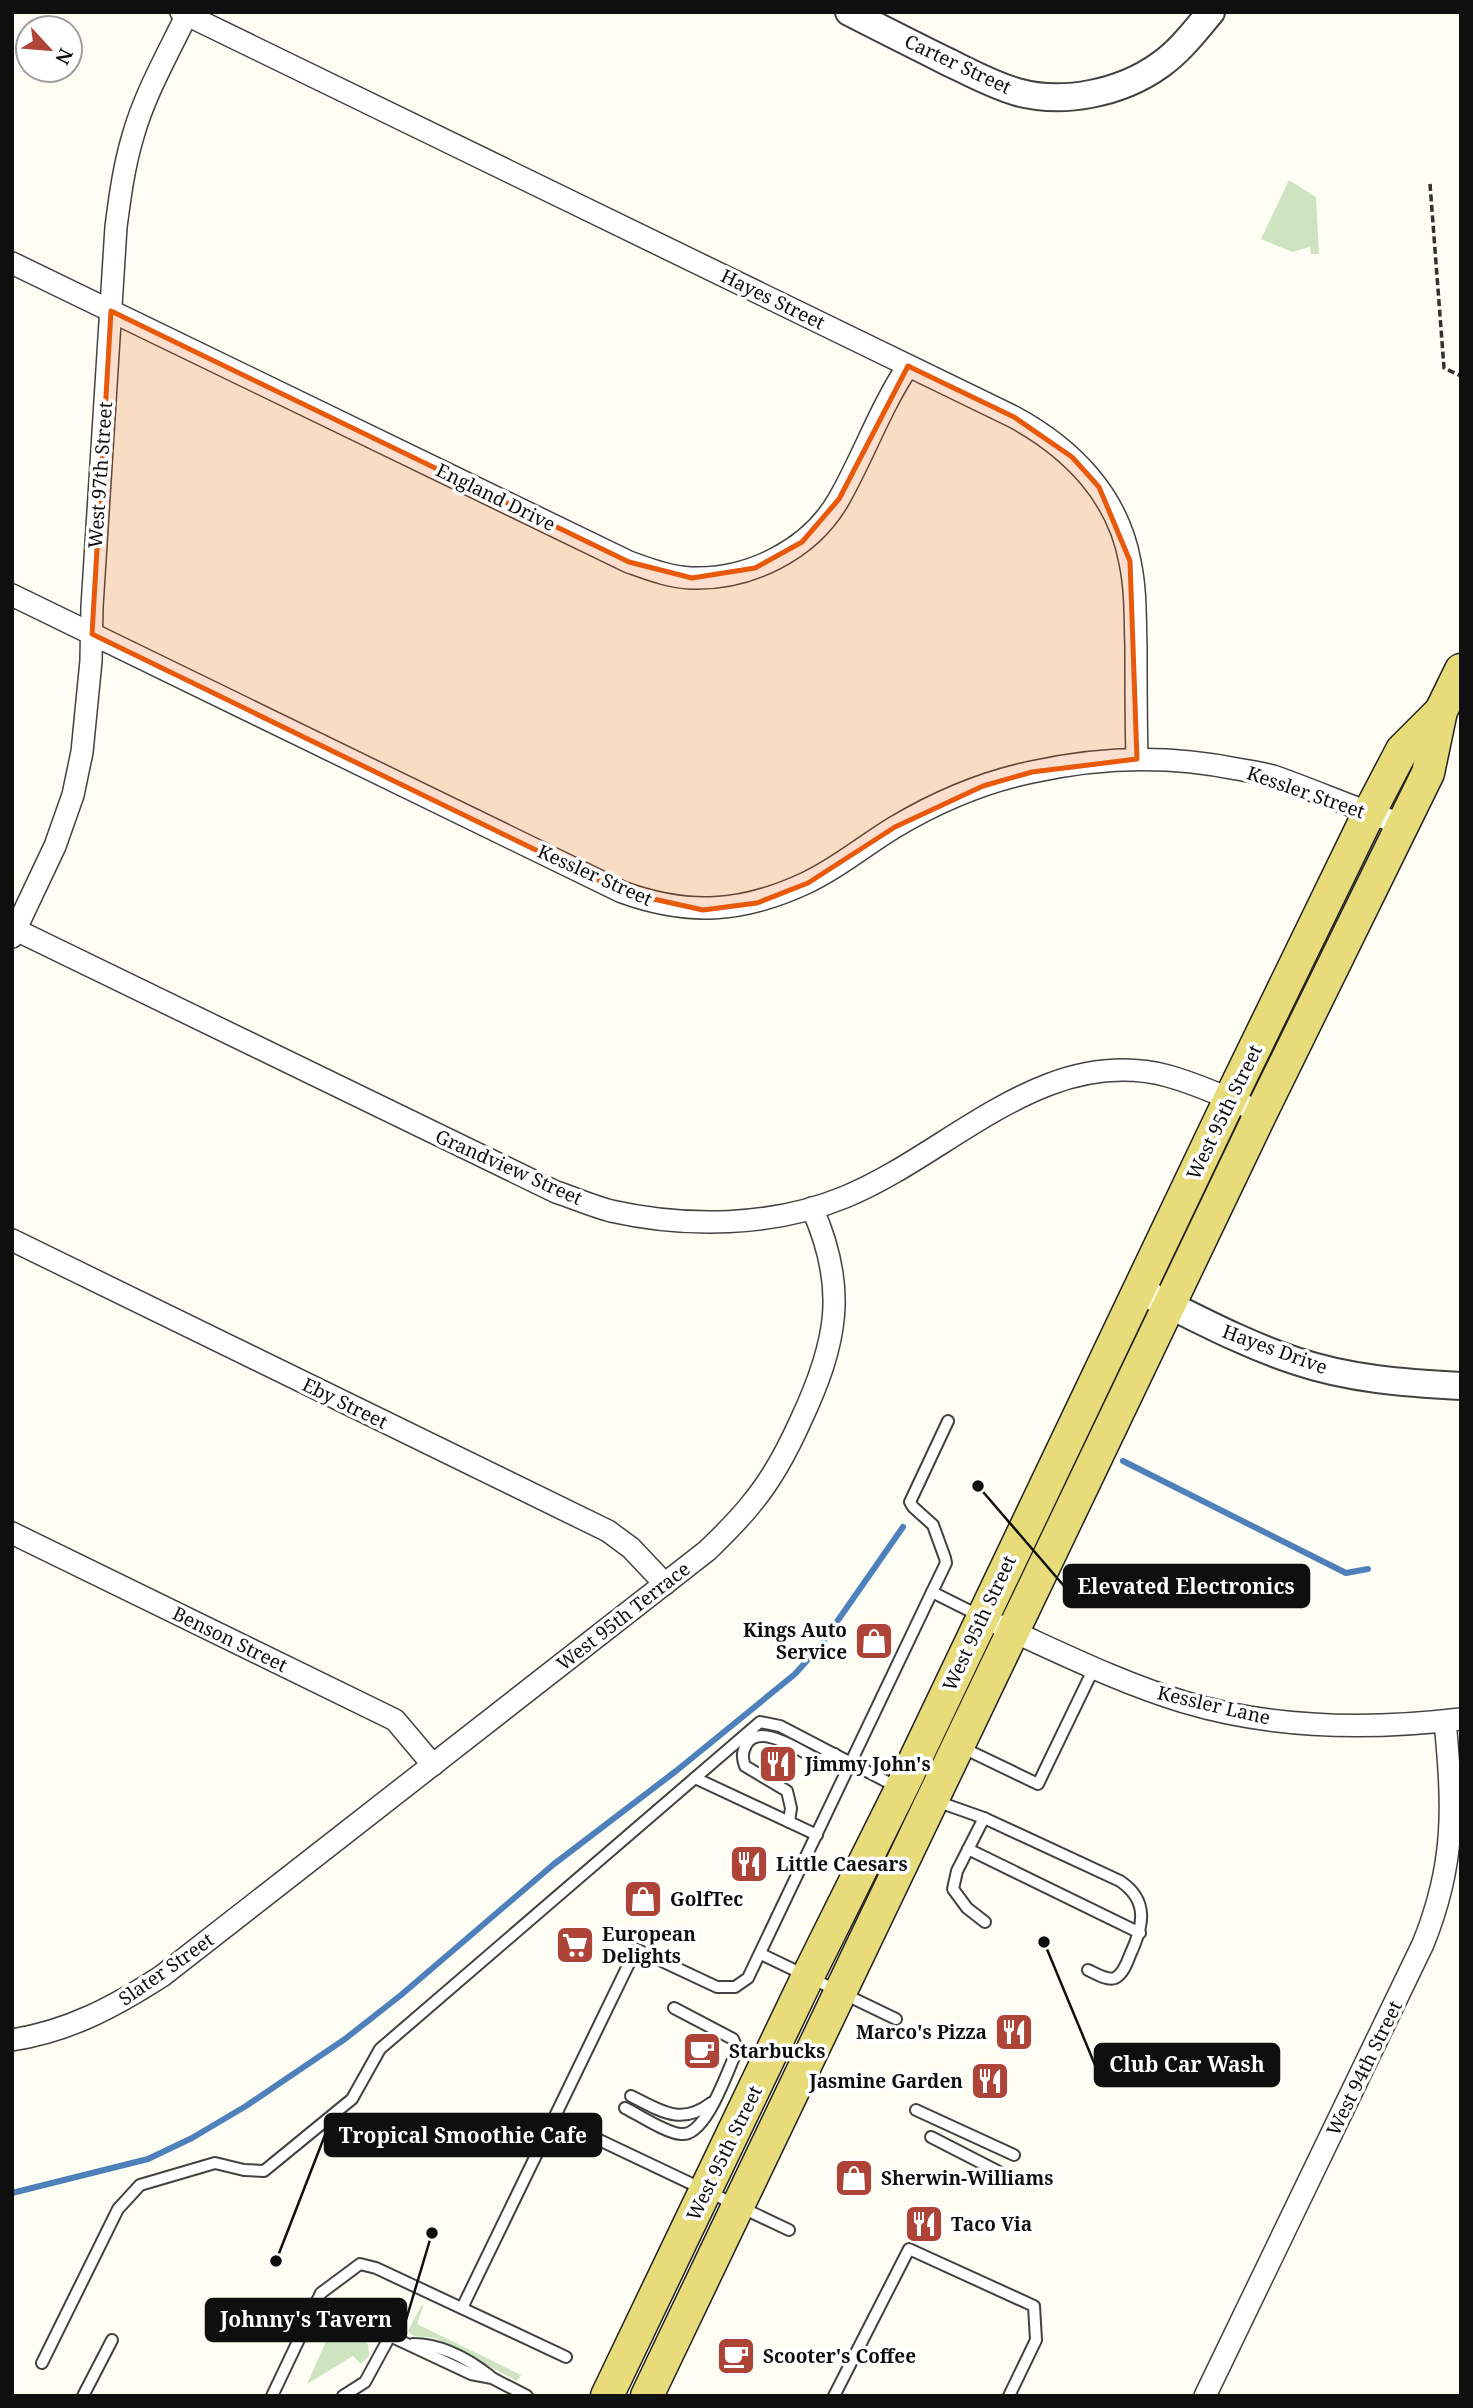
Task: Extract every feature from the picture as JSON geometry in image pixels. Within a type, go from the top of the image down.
[{"type":"main road","name":"West 95th Street","points":[[607,2396],[808,1976],[917,1794],[959,1746],[1261,1113],[1428,773],[1451,717],[1461,670]]},
{"type":"main road","name":"West 95th Street","points":[[647,2396],[840,1994],[982,1617],[1230,1099],[1402,750],[1451,717]]},
{"type":"street","name":"Carter Street","points":[[854,13],[975,75],[1018,92],[1052,97],[1086,95],[1128,83],[1159,66],[1186,43],[1211,12]]},
{"type":"street","name":"West 97th Street","points":[[13,931],[55,846],[73,795],[82,752],[92,634],[116,227],[123,176],[147,97],[185,13]]},
{"type":"street","name":"Hayes Street","points":[[185,13],[1039,430],[1087,472],[1109,505],[1125,542],[1135,596],[1137,759]]},
{"type":"street","name":"England Drive","points":[[12,263],[629,562],[667,575],[692,578],[726,576],[755,568],[785,554],[802,542],[827,517],[839,499],[894,388],[908,366]]},
{"type":"street","name":"Kessler Street","points":[[12,595],[622,892],[682,908],[722,909],[757,903],[807,883],[930,808],[983,786],[1032,772],[1100,760],[1137,759],[1213,764],[1270,776],[1402,824]]},
{"type":"street","name":"Grandview Street","points":[[13,931],[531,1180],[608,1210],[655,1219],[712,1222],[788,1214],[812,1208],[845,1197],[900,1170],[1007,1103],[1056,1081],[1111,1071],[1167,1076],[1261,1113]]},
{"type":"street","name":"West 95th Terrace","points":[[237,1918],[708,1550],[751,1505],[772,1476],[816,1388],[833,1329],[835,1305],[828,1251],[812,1208]]},
{"type":"street","name":"Eby Street","points":[[12,1240],[608,1531],[631,1548],[665,1584]]},
{"type":"street","name":"Hayes Drive","points":[[1139,1290],[1251,1345],[1298,1362],[1346,1375],[1400,1383],[1461,1386]]},
{"type":"street","name":"Benson Street","points":[[12,1533],[395,1720],[433,1765]]},
{"type":"street","name":"Kessler Lane","points":[[982,1617],[1094,1668],[1185,1702],[1248,1716],[1311,1724],[1383,1727],[1453,1720]]},
{"type":"street","name":"West 94th Street","points":[[1205,2396],[1437,1912],[1447,1865],[1452,1812],[1453,1720]]},
{"type":"street","name":"Slater Street","points":[[12,2040],[70,2026],[121,2003],[162,1976],[237,1918]]},
{"type":"lane","points":[[462,2308],[636,1949],[717,1987],[735,1987],[748,1978],[946,1563],[933,1525],[910,1502],[948,1420]]},
{"type":"lane","points":[[932,1592],[982,1617]]},
{"type":"lane","points":[[959,1746],[1038,1784],[1094,1668]]},
{"type":"lane","points":[[42,2363],[118,2208],[140,2185],[215,2163],[244,2170],[264,2171],[352,2099],[380,2049],[760,1722],[780,1726],[917,1794],[984,1818],[1120,1881],[1133,1890],[1141,1908],[1140,1933],[1124,1970],[1116,1978],[1108,1979],[1088,1970]]},
{"type":"lane","points":[[789,1822],[791,1808],[788,1791],[745,1766],[742,1755],[748,1741],[756,1735],[768,1735],[819,1760],[835,1755]]},
{"type":"lane","points":[[695,1778],[817,1835]]},
{"type":"lane","points":[[984,1818],[957,1871],[953,1889],[967,1908],[985,1923]]},
{"type":"lane","points":[[968,1849],[1140,1933]]},
{"type":"lane","points":[[761,1954],[896,2019]]},
{"type":"lane","points":[[625,2108],[684,2135],[691,2133],[702,2123],[713,2101],[735,2055],[736,2046],[727,2034],[674,2008]]},
{"type":"lane","points":[[631,2096],[673,2115],[692,2115],[713,2101]]},
{"type":"lane","points":[[916,2110],[1014,2155]]},
{"type":"lane","points":[[555,2119],[789,2230]]},
{"type":"lane","points":[[931,2137],[1005,2175]]},
{"type":"lane","points":[[834,2396],[909,2249],[1034,2306],[1036,2340],[1009,2396]]},
{"type":"lane","points":[[272,2396],[321,2293],[360,2264],[376,2267],[565,2357]]},
{"type":"lane","points":[[317,2301],[471,2374],[492,2378],[527,2396]]},
{"type":"lane","points":[[343,2396],[365,2382],[390,2336]]},
{"type":"lane","points":[[83,2396],[112,2340]]},
{"type":"path","points":[[1430,184],[1444,368],[1461,376]]},
{"type":"highlighted area","points":[[111,311],[629,562],[692,578],[755,568],[802,542],[839,499],[908,366],[1014,417],[1072,457],[1099,487],[1130,561],[1137,759],[1032,772],[983,786],[895,827],[808,883],[757,903],[703,910],[622,892],[92,634]]},
{"type":"green space","points":[[1289,180],[1316,197],[1319,254],[1311,254],[1310,247],[1292,252],[1261,239]]},
{"type":"green space","points":[[424,2304],[417,2324],[521,2375],[517,2381],[437,2339],[410,2334],[408,2331]]},
{"type":"green space","points":[[327,2324],[346,2329],[343,2334],[350,2338],[353,2332],[368,2344],[369,2356],[361,2364],[353,2356],[307,2384],[327,2339],[318,2334],[316,2329]]},
{"type":"waterway","points":[[1123,1461],[1346,1573],[1368,1569]]},
{"type":"waterway","points":[[12,2193],[148,2159],[192,2138],[246,2106],[345,2039],[401,1995],[554,1864],[676,1771],[795,1674],[820,1646],[903,1527]]},
{"type":"place","name":"Elevated Electronics","points":[[978,1486]]},
{"type":"place","name":"Kings Auto Service","points":[[874,1641]]},
{"type":"place","name":"Jimmy John's","points":[[778,1764]]},
{"type":"place","name":"Little Caesars","points":[[749,1864]]},
{"type":"place","name":"GolfTec","points":[[643,1899]]},
{"type":"place","name":"Club Car Wash","points":[[1044,1942]]},
{"type":"place","name":"European Delights","points":[[575,1945]]},
{"type":"place","name":"Marco's Pizza","points":[[1014,2032]]},
{"type":"place","name":"Starbucks","points":[[702,2051]]},
{"type":"place","name":"Jasmine Garden","points":[[990,2081]]},
{"type":"place","name":"Sherwin-Williams","points":[[854,2178]]},
{"type":"place","name":"Taco Via","points":[[924,2224]]},
{"type":"place","name":"Johnny's Tavern","points":[[432,2233]]},
{"type":"place","name":"Tropical Smoothie Cafe","points":[[276,2261]]},
{"type":"place","name":"Scooter's Coffee","points":[[736,2356]]}]
